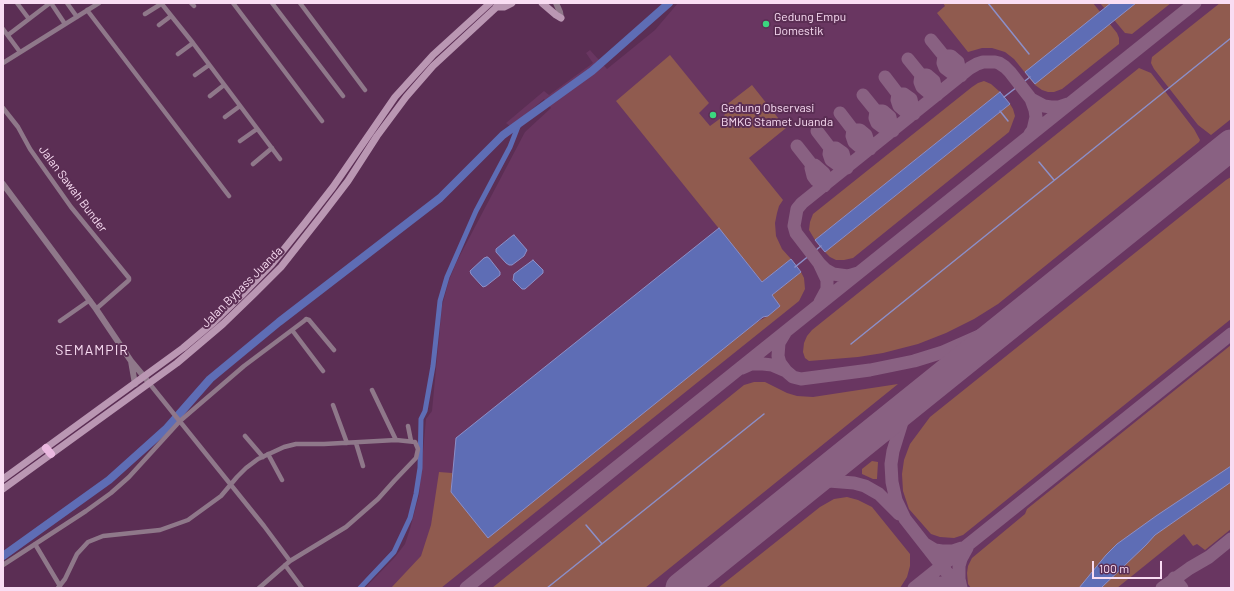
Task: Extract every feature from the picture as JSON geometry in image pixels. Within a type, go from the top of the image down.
[{"type":"main road","points":[[495,4],[504,7],[512,3]]},
{"type":"main road","points":[[542,3],[561,18]]},
{"type":"main road","name":"Jalan Bypass Juanda","points":[[3,489],[49,451],[237,305],[281,267],[348,181],[377,136],[406,97],[433,66],[495,4]]},
{"type":"main road","name":"Jalan Bypass Juanda","points":[[3,479],[49,451],[177,363],[222,324],[237,305]]},
{"type":"street","points":[[17,3],[29,19]]},
{"type":"street","points":[[8,35],[50,3],[65,24]]},
{"type":"street","points":[[66,3],[77,17]]},
{"type":"street","points":[[3,62],[99,3]]},
{"type":"street","points":[[145,14],[161,3],[280,159]]},
{"type":"street","points":[[233,3],[322,121]]},
{"type":"street","points":[[272,3],[343,96]]},
{"type":"street","points":[[300,3],[365,90]]},
{"type":"street","points":[[556,3],[561,18]]},
{"type":"street","points":[[87,10],[229,196]]},
{"type":"street","points":[[159,25],[172,16]]},
{"type":"street","points":[[3,29],[20,52]]},
{"type":"street","points":[[178,54],[193,43]]},
{"type":"street","points":[[195,75],[209,65]]},
{"type":"street","points":[[210,96],[224,85]]},
{"type":"street","points":[[225,117],[240,106]]},
{"type":"street","name":"Jalan Sawah Bunder","points":[[3,108],[18,127],[30,149],[72,207],[129,280],[96,309]]},
{"type":"street","points":[[240,141],[257,128]]},
{"type":"street","points":[[253,164],[272,148]]},
{"type":"street","points":[[3,184],[90,300],[131,361],[180,420],[290,561]]},
{"type":"street","points":[[60,321],[90,300]]},
{"type":"street","points":[[3,565],[111,493],[129,477],[180,420],[244,366],[306,319],[308,319],[334,350]]},
{"type":"street","points":[[292,330],[323,371]]},
{"type":"street","points":[[131,361],[135,384]]},
{"type":"street","points":[[372,390],[396,440]]},
{"type":"street","points":[[333,405],[347,443]]},
{"type":"street","points":[[259,588],[290,561],[346,527],[378,499],[416,458],[418,452],[417,446],[415,442],[411,440],[408,426]]},
{"type":"street","points":[[245,436],[263,457]]},
{"type":"street","points":[[35,544],[59,587],[65,579],[77,554],[88,542],[103,536],[160,530],[188,520],[221,496],[246,468],[268,454],[296,444],[411,440]]},
{"type":"street","points":[[356,442],[363,466]]},
{"type":"street","points":[[268,454],[282,480]]},
{"type":"street","points":[[285,565],[302,588]]},
{"type":"shaded area","points":[[678,3],[1231,3],[1231,588],[365,588],[395,557],[405,544],[410,529],[419,495],[426,419],[432,411],[442,306],[449,280],[457,261],[525,132],[551,108],[544,99],[511,127],[506,123],[544,91],[549,95],[593,63],[586,53],[590,50],[607,69],[655,30]]},
{"type":"shaded area","points":[[943,3],[1093,3],[1117,33],[1119,44],[1062,89],[1054,92],[1048,92],[1035,85],[1014,59],[1005,52],[992,48],[982,48],[968,52],[937,13],[945,6]]},
{"type":"shaded area","points":[[1100,3],[1171,3],[1132,34],[1125,33]]},
{"type":"shaded area","points":[[1220,3],[1231,3],[1231,119],[1211,135],[1198,125],[1154,69],[1151,63],[1152,57]]},
{"type":"shaded area","points":[[670,55],[709,103],[699,113],[710,126],[725,115],[721,109],[752,85],[786,128],[749,158],[783,200],[779,206],[775,223],[776,236],[782,249],[791,259],[762,282],[616,101]]},
{"type":"shaded area","points":[[1139,68],[1151,73],[1194,129],[1200,140],[1199,142],[998,304],[974,319],[946,333],[918,344],[883,353],[858,357],[809,361],[805,358],[803,352],[804,343],[812,330]]},
{"type":"shaded area","points":[[984,81],[991,84],[1000,92],[815,240],[809,230],[813,214],[972,87]]},
{"type":"shaded area","points":[[1010,104],[1015,116],[1009,132],[853,258],[836,260],[825,252]]},
{"type":"shaded area","points":[[1231,177],[1231,319],[963,535],[954,538],[940,537],[931,534],[909,509],[903,491],[902,474],[904,460],[910,444],[930,417]]},
{"type":"shaded area","points":[[801,272],[804,278],[805,289],[799,301],[441,588],[391,588],[421,556],[431,525],[439,472],[452,473],[451,492],[768,316],[780,306],[772,295]]},
{"type":"shaded area","points":[[1231,345],[1231,529],[1205,550],[1197,544],[1193,546],[1184,534],[1117,588],[971,588],[968,584],[967,573],[968,566],[972,558],[1025,514],[1027,509]]},
{"type":"shaded area","points":[[754,382],[765,382],[787,393],[797,396],[813,397],[898,384],[645,588],[492,588],[744,385]]},
{"type":"shaded area","points":[[872,461],[878,462],[877,479],[873,479],[862,474],[862,469]]},
{"type":"shaded area","points":[[847,497],[858,500],[872,507],[910,554],[910,566],[907,577],[900,588],[718,588],[820,507],[834,499]]},
{"type":"water","points":[[1111,3],[1136,3],[1035,84],[1025,72]]},
{"type":"water","points":[[1000,92],[1010,104],[825,252],[815,240]]},
{"type":"water","points":[[719,228],[762,282],[791,259],[801,272],[772,295],[780,306],[768,316],[763,317],[488,538],[451,492],[456,438]]},
{"type":"water","points":[[514,235],[527,250],[524,256],[512,265],[509,265],[496,252],[496,249]]},
{"type":"water","points":[[487,257],[500,272],[500,275],[483,287],[470,271]]},
{"type":"water","points":[[533,260],[543,270],[543,273],[525,289],[522,289],[513,280],[514,274]]},
{"type":"water","points":[[1231,466],[1231,482],[1155,535],[1101,588],[1079,588],[1117,544]]},
{"type":"waterway","points":[[3,556],[109,480],[167,428],[210,379],[279,322],[440,198],[503,135],[592,71],[669,3]]},
{"type":"waterway","points":[[988,3],[1029,54]]},
{"type":"waterway","points":[[851,344],[1231,38]]},
{"type":"waterway","points":[[1004,97],[1030,77]]},
{"type":"waterway","points":[[1000,111],[1008,121]]},
{"type":"waterway","points":[[360,588],[394,552],[410,518],[420,468],[421,419],[425,411],[433,366],[440,301],[447,277],[476,211],[510,147],[519,124]]},
{"type":"waterway","points":[[1039,162],[1054,180]]},
{"type":"waterway","points":[[795,267],[821,246]]},
{"type":"waterway","points":[[547,588],[764,414]]},
{"type":"waterway","points":[[586,525],[602,544]]},
{"type":"taxiway","points":[[466,588],[1195,3]]},
{"type":"taxiway","points":[[931,40],[944,56],[951,56],[958,62],[961,76],[953,74],[945,68],[943,63],[944,56]]},
{"type":"taxiway","points":[[908,59],[921,75],[927,75],[934,81],[937,95],[929,93],[922,87],[920,82],[921,75]]},
{"type":"taxiway","points":[[819,263],[796,233],[794,226],[797,209],[802,203],[970,68],[983,62],[999,63],[1010,72],[1031,99]]},
{"type":"taxiway","points":[[885,77],[898,94],[904,94],[911,99],[914,114],[906,112],[899,106],[897,100],[898,94]]},
{"type":"taxiway","points":[[863,95],[876,111],[883,111],[890,117],[893,131],[885,129],[877,123],[875,118],[876,111]]},
{"type":"taxiway","points":[[1030,134],[1033,130],[1036,117],[1031,99],[1044,106],[1051,107],[1059,107],[1068,104]]},
{"type":"taxiway","points":[[840,113],[853,130],[860,130],[866,135],[870,149],[861,148],[854,142],[852,136],[853,130]]},
{"type":"taxiway","points":[[817,131],[830,148],[836,148],[843,153],[847,168],[838,165],[831,160],[829,154],[830,148]]},
{"type":"taxiway","points":[[797,146],[812,165],[815,165],[824,173],[826,180],[825,185]]},
{"type":"taxiway","points":[[1210,162],[1231,159]]},
{"type":"taxiway","points":[[812,165],[811,168],[813,176],[824,186]]},
{"type":"taxiway","points":[[820,302],[827,289],[827,280],[819,263],[833,274],[848,276],[858,273]]},
{"type":"taxiway","points":[[742,368],[751,364],[772,365],[786,371],[793,377],[801,379],[870,370],[914,361],[943,352],[1011,322]]},
{"type":"taxiway","points":[[785,333],[779,343],[778,356],[780,363],[786,371]]},
{"type":"taxiway","points":[[914,588],[1231,334]]},
{"type":"taxiway","points":[[914,400],[902,422],[893,451],[891,464],[892,482],[896,500],[905,519],[959,588]]},
{"type":"taxiway","points":[[803,490],[816,483],[829,481],[854,483],[865,486],[879,494],[899,514]]},
{"type":"taxiway","points":[[1162,588],[1190,568],[1209,557],[1231,539]]},
{"type":"taxiway","points":[[925,544],[935,550],[942,551],[953,551],[962,548]]},
{"type":"taxiway","points":[[961,588],[959,566],[967,548]]},
{"type":"taxiway","points":[[1174,578],[1182,588]]},
{"type":"taxiway","points":[[917,587],[934,583],[942,583],[954,588]]},
{"type":"runway","points":[[681,588],[1231,145]]},
{"type":"place","name":"Gedung Empu Domestik","points":[[766,24]]},
{"type":"place","name":"Gedung Observasi BMKG Stamet Juanda","points":[[713,115]]},
{"type":"district","name":"SEMAMPIR","points":[[92,350]]}]
